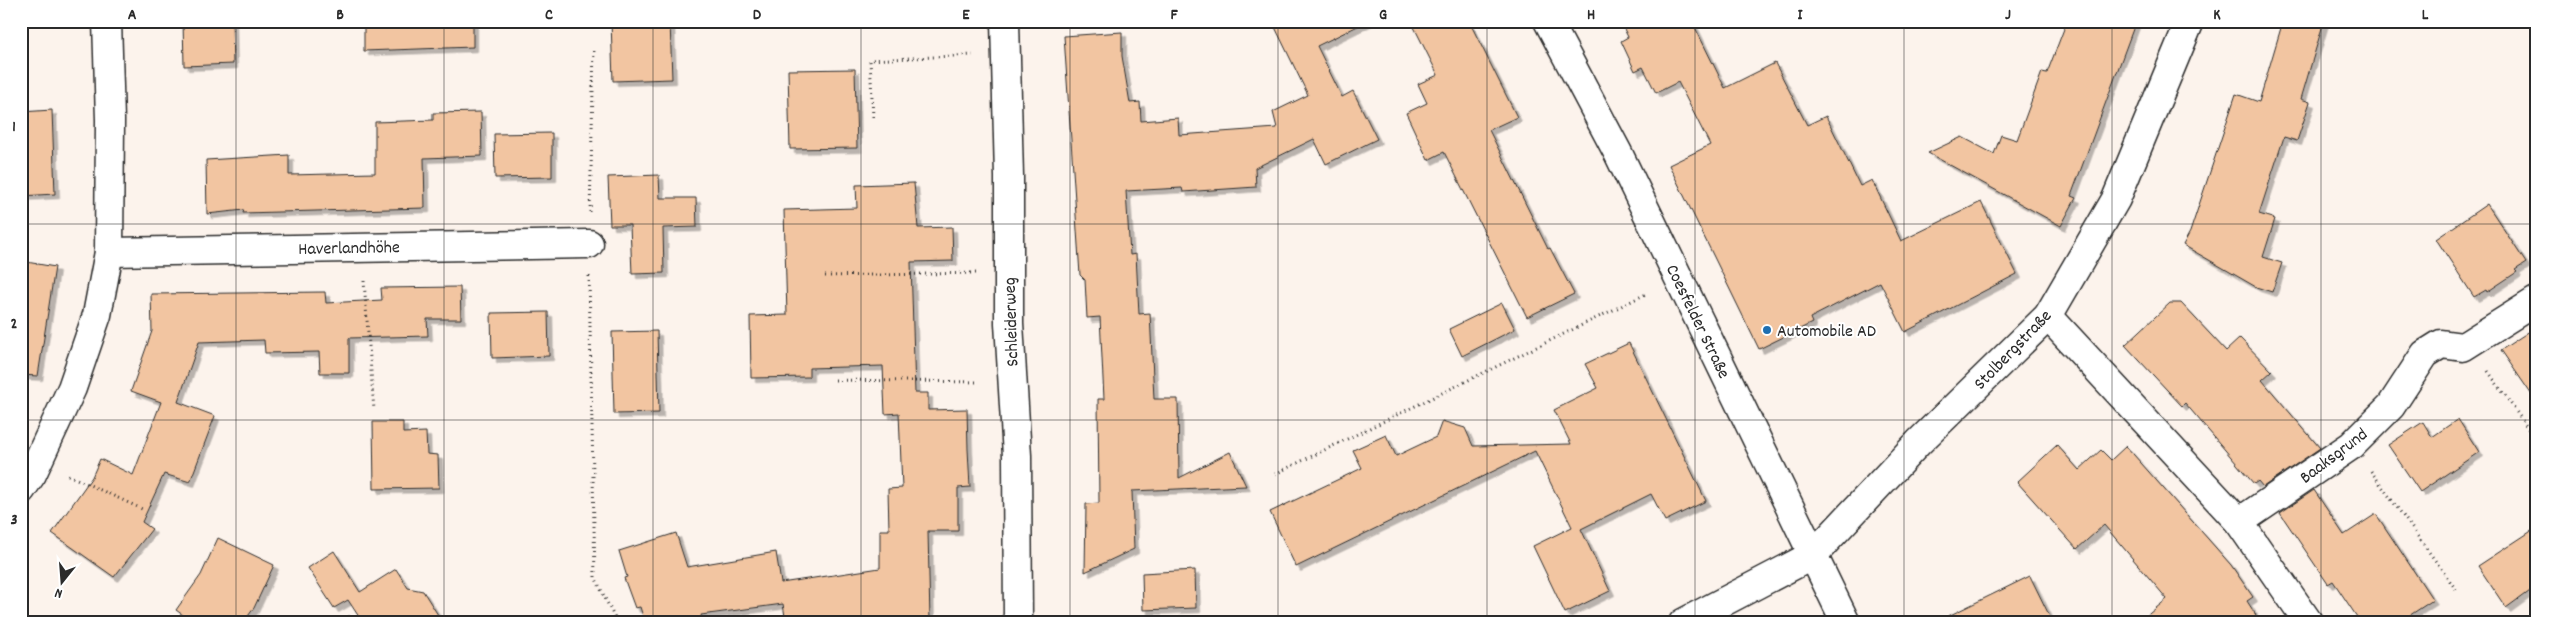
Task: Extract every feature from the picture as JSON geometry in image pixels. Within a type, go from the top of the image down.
[{"type":"street","points":[[21,490],[38,462],[72,388],[97,315],[109,252],[110,120],[107,21]]},
{"type":"street","name":"Schleiderweg","points":[[1005,21],[1012,382],[1017,456],[1018,623]]},
{"type":"street","name":"Coesfelder Straße","points":[[1548,21],[1618,154],[1846,623]]},
{"type":"street","name":"Stolbergstraße","points":[[1683,623],[1813,555],[1919,442],[2048,316],[2116,200],[2190,21]]},
{"type":"street","name":"Haverlandhöhe","points":[[109,252],[361,246],[589,244]]},
{"type":"street","points":[[2463,347],[2536,301]]},
{"type":"street","points":[[2048,316],[2239,522],[2309,623]]},
{"type":"street","name":"Baaksgrund","points":[[2239,522],[2352,445],[2391,406],[2425,354],[2441,344],[2463,347]]},
{"type":"path","points":[[594,48],[589,244],[595,577],[617,623]]},
{"type":"path","points":[[873,117],[870,60],[1006,54]]},
{"type":"path","points":[[361,246],[374,410]]},
{"type":"path","points":[[825,276],[1009,272]]},
{"type":"path","points":[[1275,474],[1678,278]]},
{"type":"path","points":[[2463,347],[2484,366],[2536,440]]},
{"type":"path","points":[[835,380],[1012,382]]},
{"type":"path","points":[[2352,445],[2457,591]]},
{"type":"path","points":[[38,462],[142,509]]},
{"type":"path","points":[[348,616],[353,623]]},
{"type":"building","points":[[183,21],[232,21],[233,64],[184,66]]},
{"type":"building","points":[[364,21],[473,21],[473,47],[364,51]]},
{"type":"building","points":[[611,21],[670,21],[672,79],[613,81]]},
{"type":"building","points":[[1272,21],[1368,21],[1317,46],[1342,97],[1353,91],[1377,139],[1326,164],[1314,139],[1255,168],[1256,187],[1183,192],[1182,188],[1126,191],[1130,255],[1136,254],[1139,314],[1150,313],[1154,399],[1178,399],[1179,478],[1230,452],[1246,486],[1132,491],[1134,549],[1085,572],[1086,504],[1099,503],[1098,399],[1104,399],[1100,317],[1087,318],[1085,280],[1080,275],[1064,36],[1122,32],[1122,56],[1130,103],[1140,102],[1141,121],[1178,118],[1179,135],[1277,128],[1273,112],[1308,95]]},
{"type":"building","points":[[1411,21],[1469,21],[1517,117],[1489,130],[1548,249],[1550,248],[1574,294],[1527,317],[1444,152],[1428,160],[1406,113],[1427,103],[1418,84],[1438,75]]},
{"type":"building","points":[[1620,21],[1692,21],[1725,88],[1775,63],[1807,125],[1826,116],[1860,186],[1872,180],[1901,241],[1981,202],[2017,274],[1905,332],[1880,282],[1810,318],[1812,323],[1759,349],[1669,165],[1710,145],[1678,82],[1656,93],[1643,67],[1635,71],[1621,41],[1628,37]]},
{"type":"building","points":[[2067,21],[2136,21],[2071,196],[2076,198],[2061,226],[1928,153],[1962,137],[1994,154],[2001,135],[2017,140],[2042,72],[2047,73]]},
{"type":"building","points":[[2283,21],[2324,21],[2301,99],[2310,102],[2297,141],[2284,137],[2259,214],[2275,219],[2263,257],[2282,263],[2272,292],[2256,287],[2183,245],[2190,232],[2236,94],[2259,102]]},
{"type":"building","points":[[855,69],[857,148],[790,149],[788,70]]},
{"type":"building","points":[[52,110],[55,194],[21,196],[21,112]]},
{"type":"building","points":[[481,112],[482,156],[424,158],[425,208],[243,213],[244,210],[207,214],[206,160],[289,155],[289,175],[375,173],[375,122],[433,120],[433,113]]},
{"type":"building","points":[[552,133],[552,177],[495,178],[494,134]]},
{"type":"building","points":[[659,175],[660,198],[696,198],[697,227],[663,228],[664,273],[632,274],[630,225],[610,225],[608,177]]},
{"type":"building","points":[[914,183],[918,228],[952,227],[953,261],[911,262],[915,393],[928,393],[928,410],[967,409],[970,487],[958,488],[958,531],[928,531],[930,621],[786,623],[783,604],[701,615],[703,623],[645,623],[640,607],[635,608],[624,578],[627,577],[619,551],[676,533],[687,567],[776,552],[781,583],[880,568],[880,530],[889,530],[888,489],[902,488],[899,413],[885,414],[883,366],[809,368],[809,377],[751,378],[750,316],[787,315],[784,210],[857,208],[856,185]]},
{"type":"building","points":[[2487,204],[2526,263],[2515,270],[2517,272],[2487,292],[2486,290],[2474,297],[2436,239]]},
{"type":"building","points":[[21,261],[55,267],[38,376],[21,375]]},
{"type":"building","points":[[460,287],[461,319],[427,319],[428,336],[349,338],[349,373],[320,373],[319,352],[265,353],[264,340],[199,342],[178,402],[215,416],[190,482],[164,474],[142,522],[152,529],[114,577],[52,533],[92,477],[100,459],[133,475],[161,402],[131,391],[152,331],[151,294],[325,292],[326,303],[382,300],[381,288]]},
{"type":"building","points":[[1502,303],[1515,329],[1462,356],[1449,329]]},
{"type":"building","points":[[2170,303],[2181,303],[2226,351],[2240,338],[2272,371],[2262,380],[2320,448],[2263,487],[2258,481],[2254,484],[2185,403],[2182,406],[2125,345]]},
{"type":"building","points":[[548,312],[549,356],[492,358],[491,313]]},
{"type":"building","points":[[2536,327],[2536,401],[2501,350]]},
{"type":"building","points":[[657,331],[659,413],[614,414],[612,332]]},
{"type":"building","points":[[1629,343],[1706,501],[1665,521],[1651,494],[1581,529],[1610,591],[1565,613],[1533,546],[1572,527],[1535,451],[1296,567],[1270,512],[1362,468],[1353,450],[1386,435],[1396,456],[1436,437],[1442,421],[1465,428],[1473,446],[1571,444],[1554,410],[1598,388],[1585,364]]},
{"type":"building","points":[[2458,419],[2479,452],[2420,492],[2388,445],[2423,422],[2432,437]]},
{"type":"building","points":[[373,422],[403,422],[403,433],[426,432],[427,454],[438,455],[439,488],[374,489]]},
{"type":"building","points":[[2057,445],[2079,470],[2101,450],[2111,460],[2126,446],[2231,565],[2253,597],[2247,601],[2261,623],[2138,623],[2167,599],[2104,525],[2077,549],[2017,482]]},
{"type":"building","points":[[2314,490],[2344,535],[2376,514],[2433,600],[2398,623],[2361,623],[2333,581],[2328,584],[2280,513]]},
{"type":"building","points":[[2536,528],[2536,586],[2506,608],[2478,566]]},
{"type":"building","points":[[218,538],[274,565],[254,608],[243,623],[194,623],[176,610],[201,575]]},
{"type":"building","points":[[334,551],[360,592],[396,569],[408,588],[423,591],[443,623],[363,623],[348,600],[334,608],[308,568]]},
{"type":"building","points":[[1195,570],[1196,608],[1143,610],[1142,573]]},
{"type":"building","points":[[2030,576],[2053,623],[1934,623]]},
{"type":"place","name":"Automobile AD","points":[[1767,330]]}]
